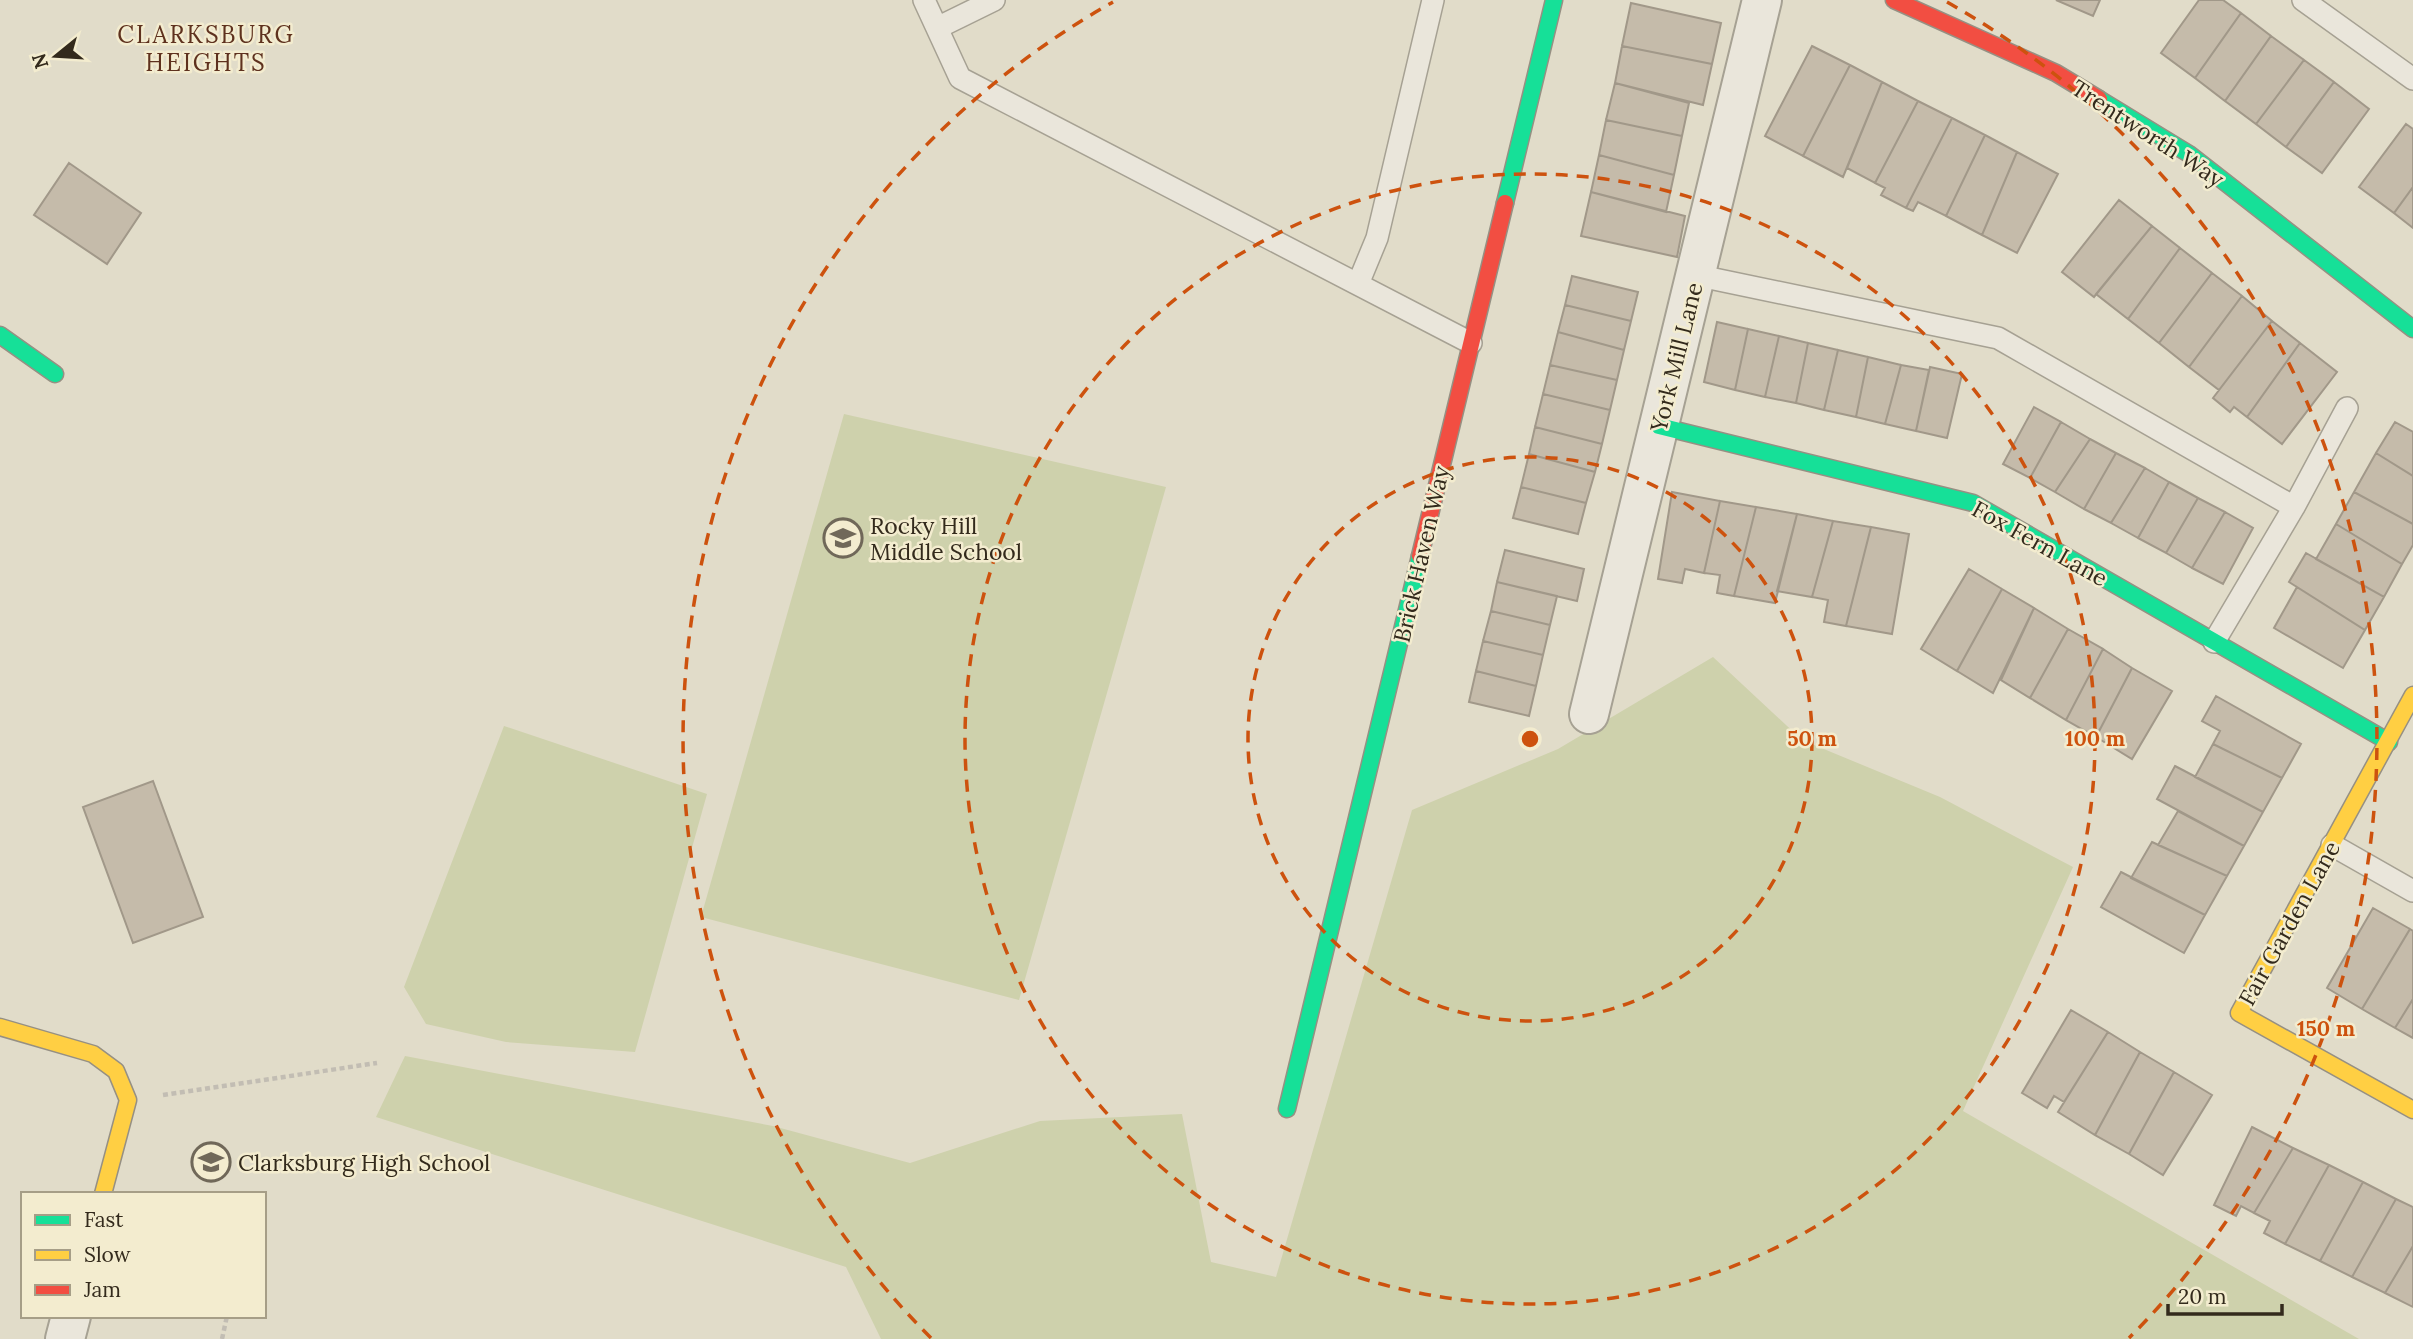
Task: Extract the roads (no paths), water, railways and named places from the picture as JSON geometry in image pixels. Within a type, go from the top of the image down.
[{"type":"street","name":"Brick Haven Way","points":[[1287,1109],[1554,0]]},
{"type":"street","name":"York Mill Lane","points":[[1589,714],[1762,0]]},
{"type":"street","name":"Trentworth Way","points":[[1894,0],[2056,73],[2189,154],[2413,328]]},
{"type":"street","points":[[0,335],[55,374]]},
{"type":"street","name":"Fox Fern Lane","points":[[1659,426],[1973,503],[2389,742]]},
{"type":"street","name":"Fair Garden Lane","points":[[2413,695],[2239,1013],[2413,1110]]},
{"type":"street","points":[[0,1027],[93,1054],[116,1071],[128,1100],[104,1192]]},
{"type":"street","points":[[65,1339],[70,1318]]},
{"type":"lane","points":[[924,0],[960,78],[1471,343]]},
{"type":"lane","points":[[937,28],[994,0]]},
{"type":"lane","points":[[1358,284],[1377,237],[1433,0]]},
{"type":"lane","points":[[2303,0],[2413,79]]},
{"type":"lane","points":[[1695,275],[1998,338],[2294,507]]},
{"type":"lane","points":[[2214,642],[2294,507],[2347,408]]},
{"type":"lane","points":[[2332,845],[2413,891]]},
{"type":"place","name":"Rocky Hill Middle School","points":[[843,538]]},
{"type":"place","name":"Clarksburg High School","points":[[211,1162]]},
{"type":"district","name":"CLARKSBURG HEIGHTS","points":[[206,48]]}]
